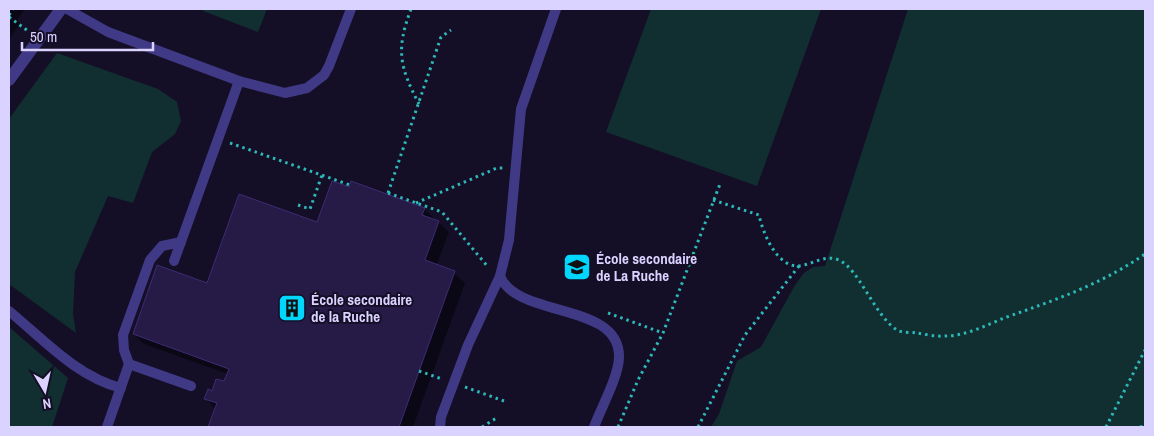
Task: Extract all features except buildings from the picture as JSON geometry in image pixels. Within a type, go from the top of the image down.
[{"type":"street","points":[[9,80],[60,9]]},
{"type":"lane","points":[[67,9],[108,32],[240,81],[285,93],[307,88],[316,83],[329,66],[350,9]]},
{"type":"lane","points":[[440,427],[441,417],[468,345],[501,275],[509,240],[517,134],[524,97],[556,9]]},
{"type":"lane","points":[[174,261],[240,81]]},
{"type":"lane","points":[[107,427],[129,364],[124,350],[123,336],[150,260],[162,246],[181,242]]},
{"type":"lane","points":[[501,275],[510,290],[598,324],[611,334],[618,349],[618,366],[594,427]]},
{"type":"lane","points":[[9,311],[79,369],[97,380],[121,388]]},
{"type":"lane","points":[[129,364],[191,386]]},
{"type":"path","points":[[13,9],[9,16],[38,39]]},
{"type":"path","points":[[411,9],[403,29],[400,52],[404,74],[419,104]]},
{"type":"path","points":[[451,30],[441,37],[388,194],[442,212],[489,269],[501,275]]},
{"type":"path","points":[[218,139],[350,184]]},
{"type":"path","points":[[416,203],[497,168],[515,168]]},
{"type":"path","points":[[298,205],[310,209],[322,175]]},
{"type":"path","points":[[618,427],[663,333],[720,184]]},
{"type":"path","points":[[713,200],[759,215],[761,226],[778,256],[786,263],[799,266],[814,261],[832,259],[840,261],[854,275],[884,318],[899,331],[947,336],[980,327],[1075,292],[1117,273],[1145,254]]},
{"type":"path","points":[[698,427],[745,335],[799,266]]},
{"type":"path","points":[[608,312],[663,333]]},
{"type":"path","points":[[1106,427],[1145,350]]},
{"type":"path","points":[[482,427],[498,417]]},
{"type":"path","points":[[1140,427],[1145,426]]},
{"type":"green space","points":[[204,9],[267,9],[258,32],[203,11]]},
{"type":"green space","points":[[651,9],[821,9],[757,186],[606,132]]},
{"type":"green space","points":[[908,9],[1145,9],[1145,427],[711,427],[719,414],[737,361],[761,347],[795,285],[804,273],[813,267],[825,266]]},
{"type":"green space","points":[[57,53],[158,89],[177,102],[181,121],[175,134],[152,152],[133,203],[108,196],[75,272],[73,314],[76,333],[9,284],[9,119]]},
{"type":"green space","points":[[9,327],[68,378],[52,427],[9,427]]},
{"type":"place","name":"École secondaire de La Ruche","points":[[577,267]]},
{"type":"place","name":"École secondaire de la Ruche","points":[[292,308]]}]
